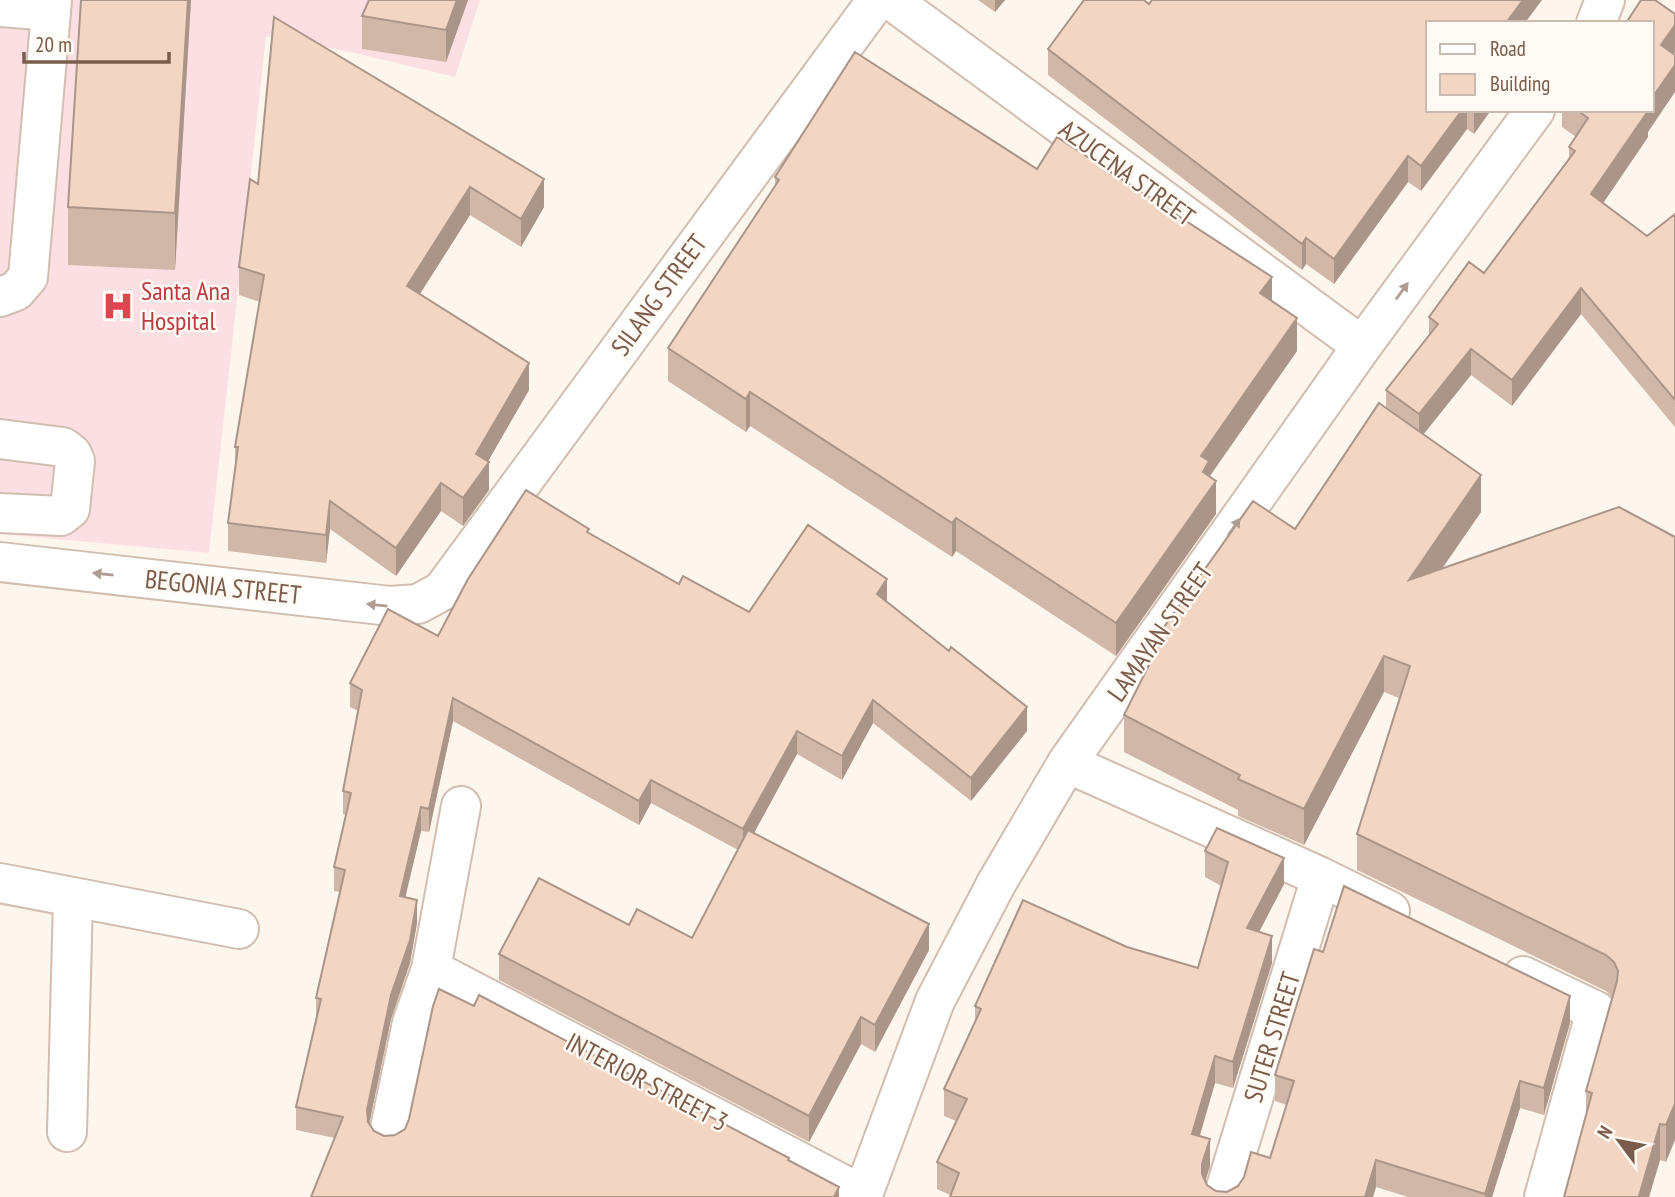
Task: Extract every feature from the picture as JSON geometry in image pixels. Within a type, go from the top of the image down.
[{"type":"street","name":"SILANG STREET","points":[[442,591],[877,0]]},
{"type":"street","name":"AZUCENA STREET","points":[[891,0],[1362,346]]},
{"type":"street","points":[[1597,21],[1605,0]]},
{"type":"street","points":[[0,7],[52,6],[28,276],[16,290],[0,297]]},
{"type":"street","name":"LAMAYAN STREET","points":[[862,1196],[935,1002],[996,884],[1068,763],[1362,346],[1534,112]]},
{"type":"street","points":[[0,439],[63,447],[72,454],[75,461],[70,509],[66,513],[61,516],[0,513]]},
{"type":"street","name":"BEGONIA STREET","points":[[0,562],[390,606],[418,604],[442,591]]},
{"type":"street","points":[[1068,763],[1321,877],[1421,926]]},
{"type":"street","points":[[388,1138],[412,1023],[431,969],[461,806]]},
{"type":"street","name":"SUTER STREET","points":[[1223,1197],[1321,877]]},
{"type":"street","points":[[0,883],[239,929]]},
{"type":"street","points":[[67,1132],[73,898]]},
{"type":"street","points":[[1496,962],[1596,1012],[1544,1197]]},
{"type":"street","name":"INTERIOR STREET 3","points":[[431,969],[862,1196]]},
{"type":"shaded area","name":"Santa Ana Hospital","points":[[0,0],[480,0],[455,77],[355,53],[266,36],[209,553],[0,534]]},
{"type":"building","points":[[81,0],[188,0],[175,213],[68,207]]},
{"type":"building","points":[[369,0],[457,0],[446,30],[362,16]]},
{"type":"building","points":[[1084,0],[1144,0],[1149,4],[1152,0],[1523,0],[1507,21],[1426,21],[1426,112],[1461,112],[1421,166],[1408,156],[1334,259],[1306,238],[1302,244],[1048,49]]},
{"type":"building","points":[[1641,0],[1655,0],[1675,14],[1675,25],[1661,45],[1675,55],[1675,65],[1654,95],[1654,21],[1627,21]]},
{"type":"building","points":[[274,17],[544,179],[521,219],[470,187],[407,286],[529,363],[476,454],[489,462],[463,498],[441,483],[396,548],[330,501],[326,535],[228,523],[238,447],[235,447],[264,275],[239,267],[250,179],[258,184]]},
{"type":"building","points":[[855,52],[1037,169],[1057,137],[1272,277],[1260,293],[1297,318],[1201,456],[1209,461],[1203,472],[1216,481],[1116,623],[956,518],[952,523],[750,392],[746,399],[668,348],[779,180],[775,177]]},
{"type":"building","points":[[1580,112],[1647,112],[1591,194],[1647,236],[1675,214],[1675,400],[1581,288],[1512,380],[1471,349],[1419,414],[1386,390],[1438,324],[1429,317],[1469,262],[1484,273],[1575,151],[1569,147],[1588,118]]},
{"type":"building","points":[[1379,403],[1481,475],[1409,580],[1619,507],[1675,537],[1675,1104],[1666,1125],[1660,1124],[1639,1196],[1642,1197],[1564,1197],[1592,1093],[1586,1091],[1617,981],[1618,971],[1614,962],[1606,955],[1357,834],[1410,666],[1384,656],[1304,809],[1238,779],[1240,775],[1124,715],[1155,653],[1152,652],[1155,646],[1152,644],[1253,501],[1295,529]]},
{"type":"building","points":[[526,490],[589,529],[587,532],[679,584],[683,576],[749,612],[808,525],[887,579],[877,594],[949,651],[951,647],[1027,707],[971,778],[873,700],[842,756],[797,731],[743,829],[651,780],[639,801],[453,698],[429,809],[421,807],[400,896],[417,900],[410,940],[391,995],[367,1110],[368,1122],[374,1131],[384,1136],[395,1135],[405,1129],[439,989],[474,1006],[479,995],[789,1158],[788,1160],[839,1187],[834,1197],[311,1197],[343,1117],[296,1107],[321,999],[316,998],[345,870],[334,867],[351,793],[343,791],[362,690],[350,683],[388,609],[438,636],[468,579]]},
{"type":"building","points":[[1217,828],[1284,858],[1247,928],[1272,936],[1233,1062],[1215,1056],[1192,1134],[1210,1139],[1202,1164],[1202,1174],[1207,1185],[1216,1191],[1227,1192],[1238,1186],[1244,1177],[1251,1152],[1270,1158],[1294,1081],[1275,1075],[1314,949],[1323,952],[1344,886],[1570,996],[1544,1088],[1520,1081],[1485,1194],[1376,1160],[1365,1197],[950,1197],[959,1173],[937,1162],[967,1099],[944,1089],[981,1009],[975,1006],[1023,900],[1127,947],[1198,968],[1228,862],[1205,851]]},
{"type":"building","points":[[748,830],[929,924],[875,1025],[861,1017],[809,1116],[499,954],[539,878],[629,925],[637,909],[692,938]]},
{"type":"place","name":"Santa Ana Hospital","points":[[118,306]]}]
